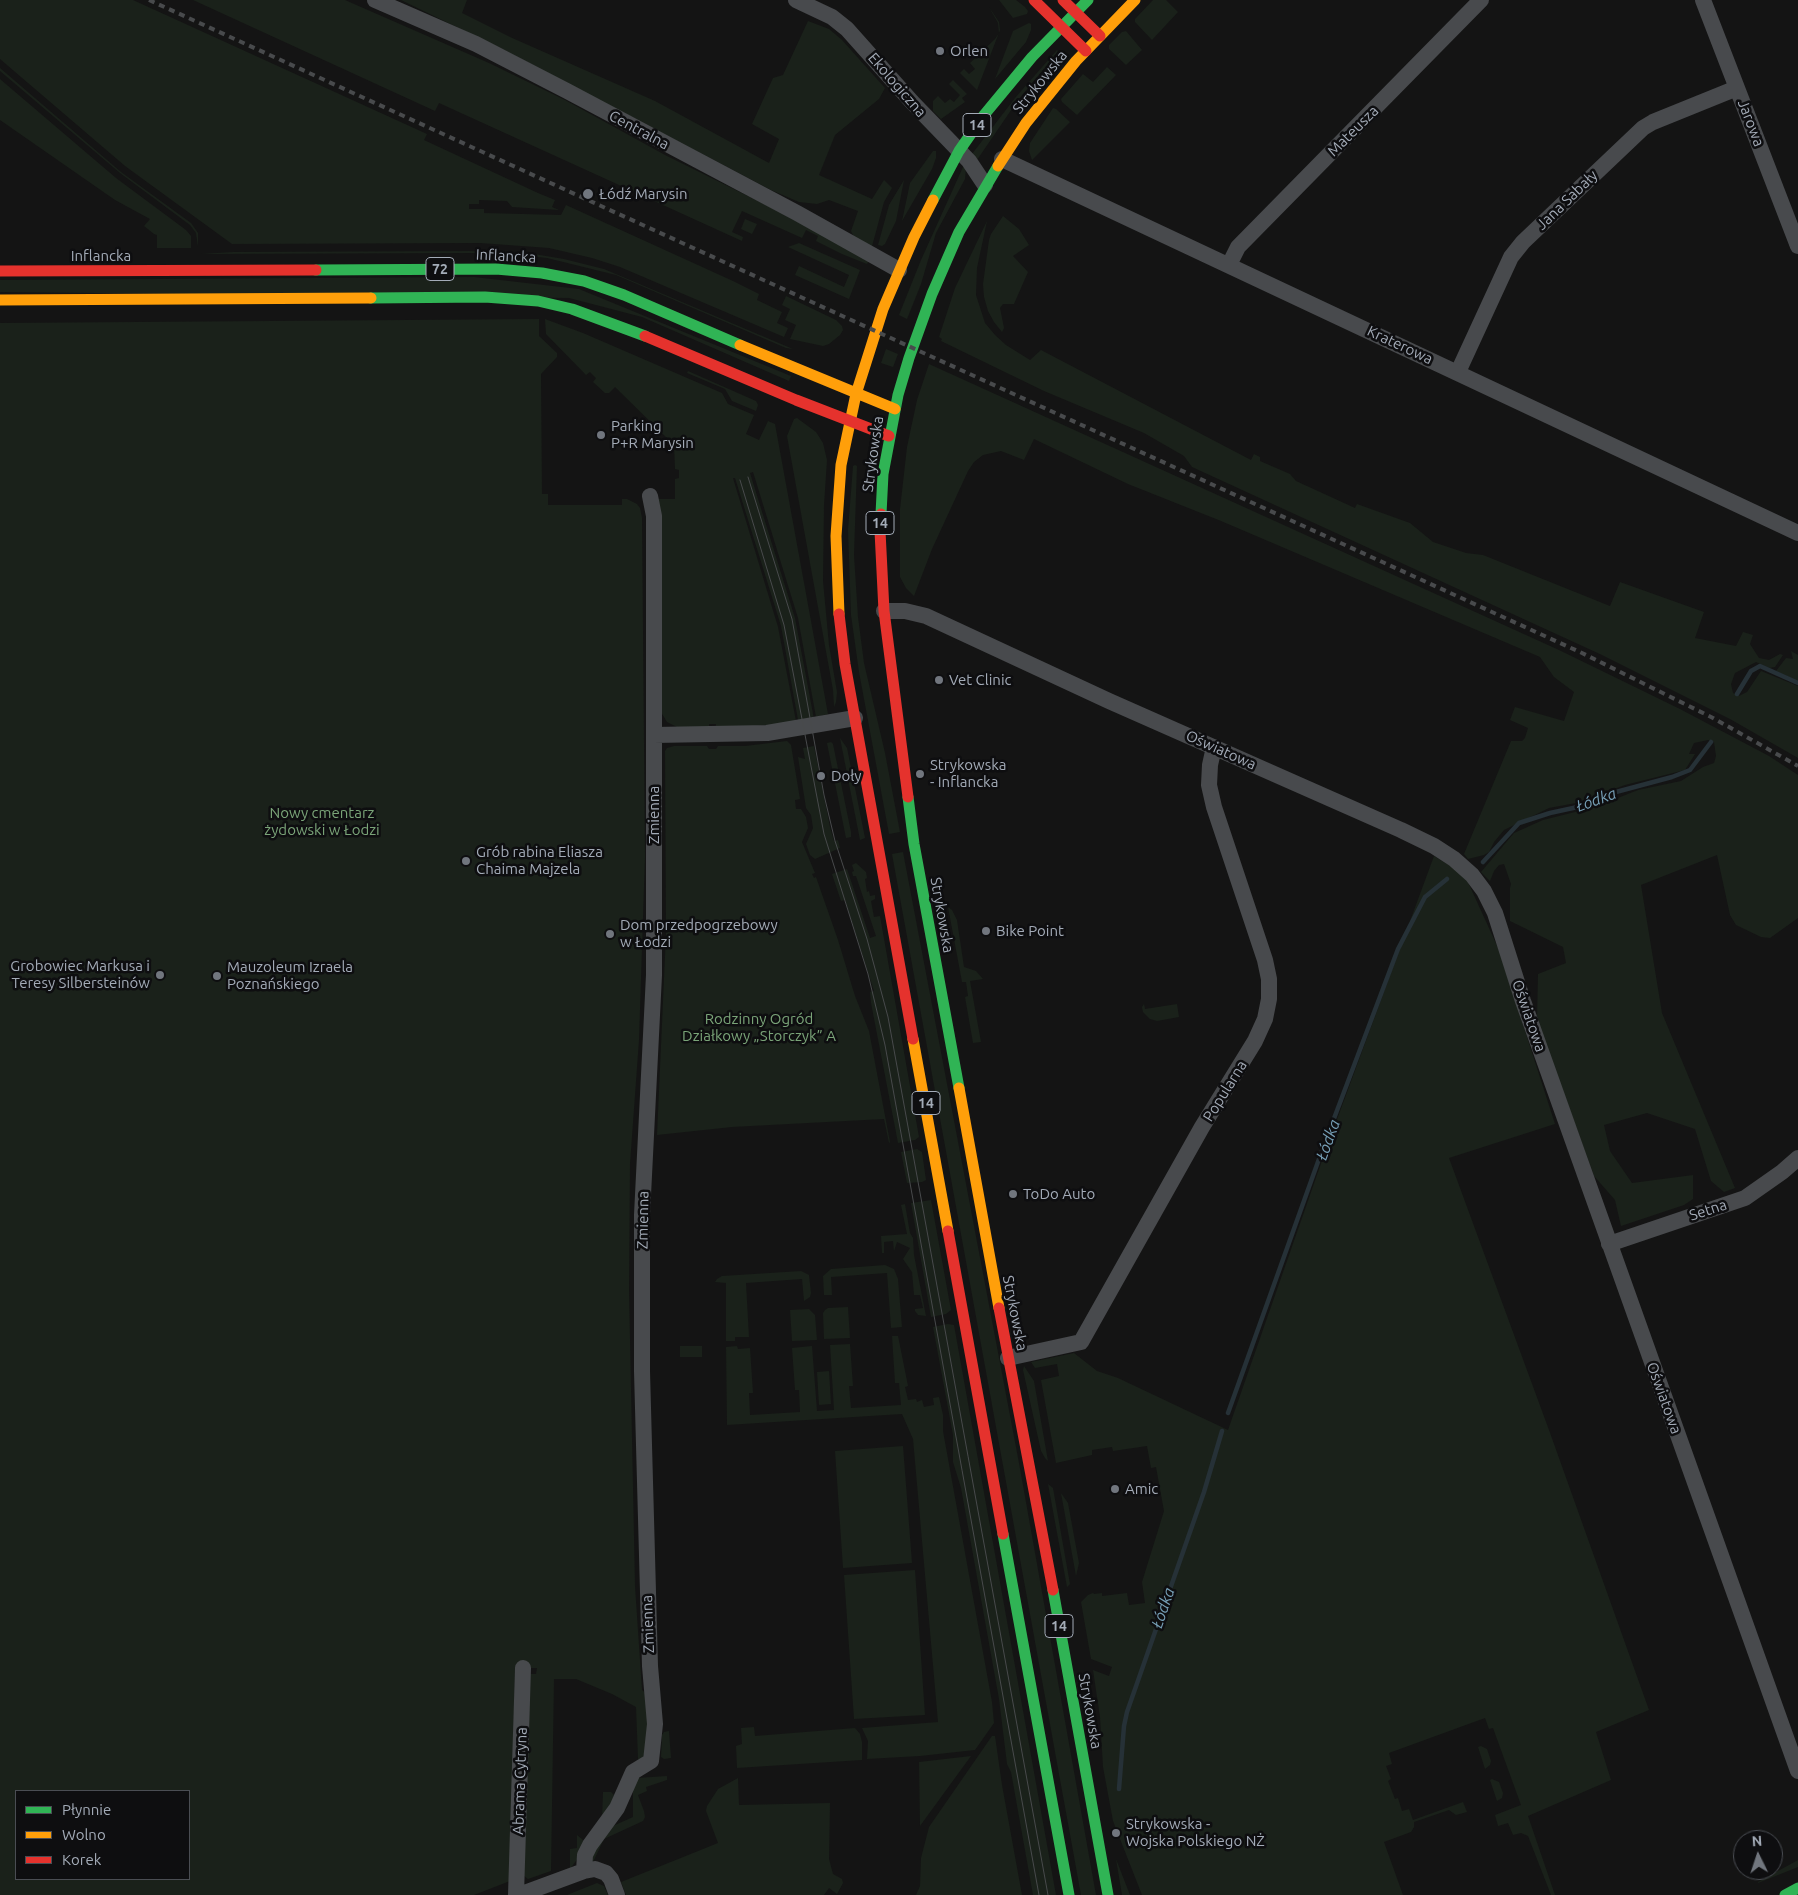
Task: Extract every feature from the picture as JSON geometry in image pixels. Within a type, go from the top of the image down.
[{"type":"main road","points":[[1034,0],[1086,50]]},
{"type":"main road","points":[[1063,0],[1100,36]]},
{"type":"main road","name":"Strykowska","points":[[1069,1895],[856,718],[842,638],[836,565],[839,486],[849,421],[872,342],[899,270],[940,184],[959,150],[1002,93],[1061,26],[1088,0]]},
{"type":"main road","name":"Strykowska","points":[[1108,1895],[914,844],[884,611],[880,556],[880,516],[883,474],[889,436],[909,358],[932,294],[959,232],[985,185],[1048,95],[1086,50],[1135,0]]},
{"type":"main road","name":"Inflancka","points":[[0,272],[464,269],[533,271],[584,282],[624,295],[895,409]]},
{"type":"main road","name":"72","points":[[0,300],[475,297],[521,299],[572,309],[633,331],[849,421]]},
{"type":"main road","points":[[849,421],[889,436]]},
{"type":"main road","points":[[1785,1895],[1798,1888]]},
{"type":"street","name":"Centralna","points":[[375,0],[476,44],[797,213],[899,270]]},
{"type":"street","name":"Ekologiczna","points":[[796,0],[832,17],[848,29],[894,83],[959,150],[985,185]]},
{"type":"street","name":"Mateusza","points":[[1229,265],[1238,248],[1481,0]]},
{"type":"street","name":"Jarowa","points":[[1704,0],[1798,246]]},
{"type":"street","name":"Jana Sabały","points":[[1458,372],[1511,257],[1523,242],[1643,128],[1653,122],[1738,88]]},
{"type":"street","name":"Kraterowa","points":[[1002,159],[1798,533]]},
{"type":"street","name":"Zmienna","points":[[584,1871],[585,1855],[617,1808],[633,1772],[651,1761],[655,1724],[655,1703],[650,1666],[642,1371],[642,1214],[654,976],[654,516],[650,496]]},
{"type":"street","name":"Oświatowa","points":[[884,611],[904,611],[926,616],[1109,701],[1426,842],[1454,859],[1472,875],[1484,891],[1495,913],[1526,1011],[1798,1771]]},
{"type":"street","points":[[654,735],[767,733],[856,718]]},
{"type":"street","name":"Popularna","points":[[1008,1358],[1081,1342],[1202,1127],[1256,1041],[1264,1019],[1269,999],[1269,979],[1214,807],[1209,785],[1210,765],[1214,747]]},
{"type":"street","name":"Setna","points":[[1610,1244],[1745,1198],[1782,1172],[1798,1158]]},
{"type":"street","name":"Abrama Cytryna","points":[[518,1895],[523,1668]]},
{"type":"street","points":[[518,1895],[584,1871],[595,1869],[606,1874],[611,1879],[617,1895]]},
{"type":"green space","points":[[0,0],[133,0],[427,134],[424,140],[555,200],[552,207],[559,210],[512,207],[507,201],[479,200],[479,204],[469,204],[469,209],[484,209],[484,213],[561,215],[566,205],[759,294],[757,300],[782,312],[777,323],[788,328],[784,337],[620,267],[549,248],[480,243],[232,244],[125,166],[0,59]]},
{"type":"green space","points":[[193,0],[345,0],[489,63],[565,100],[665,155],[768,206],[869,260],[867,264],[842,254],[816,241],[818,236],[806,230],[802,238],[742,211],[732,232],[743,237],[742,241],[439,103],[435,111]]},
{"type":"green space","points":[[401,0],[467,0],[462,13],[510,37],[655,101],[769,163],[779,139],[752,124],[773,78],[783,75],[808,21],[829,29],[842,40],[885,88],[879,99],[835,135],[819,175],[872,199],[884,180],[892,188],[884,202],[871,250],[855,239],[851,231],[858,211],[829,200],[817,204],[799,202],[771,190],[506,51]]},
{"type":"green space","points":[[999,0],[1016,0],[1025,7],[1028,11],[1027,14],[1013,18]]},
{"type":"green space","points":[[1153,0],[1166,0],[1178,12],[1152,40],[1135,22],[1135,19]]},
{"type":"green space","points":[[989,7],[999,22],[999,33],[998,23]]},
{"type":"green space","points":[[1029,23],[1031,24],[1031,30],[1026,42],[995,79],[1013,31]]},
{"type":"green space","points":[[1126,31],[1142,50],[1126,65],[1109,49],[1109,45],[1122,32]]},
{"type":"green space","points":[[999,34],[977,90],[960,73],[964,69],[969,74],[975,69],[970,63]]},
{"type":"green space","points":[[1057,50],[1058,52],[1018,100],[977,160],[972,154],[1015,98]]},
{"type":"green space","points":[[1107,67],[1116,75],[1077,115],[1062,102],[1061,99],[1083,74],[1093,82]]},
{"type":"green space","points":[[0,68],[121,172],[191,223],[198,233],[198,247],[196,233],[190,225],[120,173],[0,71]]},
{"type":"green space","points":[[0,79],[116,178],[186,230],[191,236],[191,248],[157,248],[157,235],[144,226],[150,219],[115,200],[0,120]]},
{"type":"green space","points":[[953,80],[967,94],[962,98],[965,102],[941,119],[933,111],[933,101],[938,96],[945,103],[950,99],[954,102],[960,95],[949,84]]},
{"type":"green space","points":[[1053,108],[1070,122],[1032,160],[1029,151],[1030,143]]},
{"type":"green space","points":[[933,151],[936,151],[936,158],[932,169],[902,221],[910,183]]},
{"type":"green space","points":[[963,167],[966,168],[965,179],[936,233],[921,284],[907,319],[899,315],[921,260]]},
{"type":"green space","points":[[904,180],[896,221],[885,244],[882,246],[878,245],[889,205]]},
{"type":"green space","points":[[1003,216],[1019,229],[1029,245],[1013,256],[1028,272],[1014,304],[1003,304],[1000,308],[1004,328],[1002,332],[988,311],[983,284],[989,240]]},
{"type":"green space","points":[[745,219],[757,224],[752,234],[741,229]]},
{"type":"green space","points":[[987,221],[977,268],[976,295],[985,323],[1006,345],[1030,360],[1041,350],[1251,460],[1254,454],[1260,457],[1260,461],[1290,474],[1296,481],[1355,508],[1357,504],[1410,523],[1433,542],[1466,553],[1483,555],[1610,606],[1620,582],[1704,612],[1695,638],[1736,646],[1743,632],[1753,635],[1750,644],[1759,658],[1769,660],[1780,654],[1783,655],[1775,667],[1769,668],[1756,662],[1735,673],[1731,684],[1733,693],[1739,696],[1747,692],[1761,671],[1798,686],[1798,758],[1730,719],[1602,655],[1192,467],[1184,456],[1144,433],[1044,391],[941,341],[942,339],[939,337],[955,288]]},
{"type":"green space","points":[[799,243],[860,270],[849,299],[795,275],[799,266],[844,287],[849,275],[788,247]]},
{"type":"green space","points":[[469,251],[534,254],[604,269],[793,349],[786,348],[616,275],[547,258],[472,253],[201,254],[233,252]]},
{"type":"green space","points":[[474,277],[579,289],[791,376],[789,381],[642,317],[569,298],[0,292],[0,280]]},
{"type":"green space","points":[[786,296],[836,320],[842,326],[843,330],[840,335],[829,344],[823,346],[790,339],[796,325],[785,320],[790,309],[782,305]]},
{"type":"green space","name":"Nowy cmentarz żydowski w Łodzi","points":[[539,319],[539,336],[557,353],[557,357],[541,374],[542,494],[548,494],[548,505],[622,505],[622,499],[627,499],[637,504],[642,518],[645,856],[639,1040],[630,1164],[629,1290],[635,1586],[642,1690],[649,1696],[646,1754],[641,1759],[638,1759],[636,1707],[612,1694],[576,1679],[554,1679],[551,1871],[528,1879],[524,1876],[528,1674],[536,1674],[537,1668],[515,1668],[510,1881],[474,1895],[0,1895],[0,323]]},
{"type":"green space","points":[[545,319],[583,333],[722,393],[728,404],[754,415],[746,434],[759,440],[768,421],[775,424],[828,714],[816,717],[798,618],[753,472],[750,473],[795,618],[814,719],[799,723],[716,729],[716,724],[709,724],[709,729],[679,728],[667,722],[661,712],[658,499],[675,499],[675,479],[679,478],[679,470],[675,469],[674,445],[615,387],[609,393],[605,393],[593,382],[596,378],[590,372],[586,375],[546,334]],"holes":[[[733,478],[735,478],[781,626],[798,720],[796,721],[778,627]]]},
{"type":"green space","points":[[886,349],[898,354],[893,367],[881,363]]},
{"type":"green space","points":[[929,364],[1559,650],[1680,709],[1769,756],[1798,775],[1798,918],[1770,938],[1761,937],[1736,925],[1730,915],[1717,855],[1641,885],[1662,1013],[1735,1188],[1724,1192],[1711,1181],[1695,1129],[1647,1113],[1604,1125],[1610,1151],[1632,1183],[1693,1175],[1693,1199],[1684,1205],[1621,1226],[1615,1200],[1594,1176],[1537,1020],[1538,974],[1566,963],[1563,947],[1510,921],[1511,884],[1504,864],[1499,865],[1494,871],[1490,881],[1481,872],[1514,833],[1543,820],[1595,807],[1638,790],[1681,781],[1703,767],[1714,763],[1716,756],[1714,742],[1708,740],[1694,743],[1689,754],[1695,754],[1685,770],[1625,785],[1576,803],[1549,808],[1504,830],[1494,842],[1489,852],[1468,859],[1464,854],[1511,741],[1522,741],[1525,738],[1528,728],[1510,720],[1515,707],[1564,721],[1574,692],[1554,677],[1540,657],[1221,521],[1128,484],[1034,439],[1024,460],[1001,451],[983,455],[974,462],[932,549],[914,596],[906,588],[900,577],[900,509],[907,447],[917,400]]},
{"type":"green space","points":[[688,371],[756,401],[758,405],[756,411],[732,401],[725,389],[687,373]]},
{"type":"green space","points":[[797,418],[816,432],[823,443],[827,460],[824,505],[823,581],[829,645],[837,692],[834,707],[833,690],[787,436],[794,419]]},
{"type":"green space","points":[[853,466],[857,466],[854,555],[858,617],[864,663],[885,753],[900,832],[889,834],[859,672],[851,615],[848,530]]},
{"type":"green space","points":[[1791,651],[1798,655],[1798,681],[1776,671],[1786,658],[1793,659]]},
{"type":"green space","points":[[840,738],[847,748],[865,838],[860,840]]},
{"type":"green space","name":"Rodzinny Ogród Działkowy „Storczyk” A","points":[[787,741],[791,745],[800,799],[795,800],[796,809],[801,809],[806,817],[808,828],[802,842],[815,873],[812,874],[814,878],[816,877],[855,996],[869,1031],[890,1142],[884,1119],[732,1127],[657,1135],[666,934],[665,751],[667,748],[674,746],[707,746],[709,749],[716,749],[718,746],[745,746]]},
{"type":"green space","points":[[831,742],[833,744],[851,832],[851,837],[846,838],[827,743]]},
{"type":"green space","points":[[814,746],[830,827],[834,841],[838,840],[840,848],[815,859],[810,855],[806,844],[813,828],[811,815],[806,808],[798,757],[805,759],[803,748]]},
{"type":"green space","points":[[903,852],[1019,1463],[1096,1895],[1081,1895],[892,854]]},
{"type":"green space","points":[[1434,856],[1454,868],[1467,880],[1499,950],[1555,1124],[1449,1158],[1649,1710],[1596,1732],[1611,1780],[1528,1816],[1555,1895],[1551,1895],[1528,1836],[1521,1833],[1513,1835],[1508,1823],[1498,1826],[1495,1815],[1521,1805],[1493,1728],[1489,1729],[1485,1718],[1389,1753],[1392,1764],[1386,1766],[1391,1779],[1388,1781],[1395,1799],[1398,1798],[1402,1811],[1409,1809],[1413,1820],[1463,1802],[1467,1812],[1456,1815],[1449,1810],[1414,1822],[1411,1832],[1384,1842],[1403,1895],[1142,1895],[1113,1821],[1103,1767],[1100,1717],[1093,1670],[1109,1676],[1112,1667],[1091,1659],[1081,1602],[1093,1593],[1102,1593],[1102,1596],[1127,1593],[1129,1605],[1145,1603],[1142,1582],[1164,1511],[1156,1467],[1151,1468],[1147,1446],[1113,1451],[1112,1447],[1092,1450],[1092,1455],[1056,1463],[1041,1380],[1059,1376],[1057,1364],[1035,1368],[1031,1362],[1074,1353],[1097,1371],[1118,1378],[1228,1430],[1325,1152]]},
{"type":"green space","points":[[856,863],[866,872],[867,892],[869,891],[870,896],[875,895],[875,899],[871,901],[874,917],[880,916],[919,1137],[915,1140],[898,1143],[871,1003],[870,992],[874,991],[845,900],[841,901],[832,874],[847,869],[870,938],[876,936],[856,876],[853,876],[852,865]]},
{"type":"green space","points":[[948,907],[952,910],[957,920],[964,967],[976,971],[983,979],[970,981],[981,1042],[973,1043],[965,997],[968,996],[966,982],[962,982]]},
{"type":"green space","points":[[1144,1004],[1145,1009],[1177,1004],[1179,1017],[1157,1021],[1150,1019],[1143,1012],[1142,1007]]},
{"type":"green space","points":[[917,1149],[922,1152],[926,1180],[907,1183],[901,1152]]},
{"type":"green space","points":[[931,1200],[951,1310],[946,1314],[931,1317],[911,1203]]},
{"type":"green space","points":[[905,1204],[910,1233],[913,1238],[914,1255],[926,1316],[918,1315],[915,1311],[915,1309],[923,1308],[920,1295],[914,1295],[912,1272],[903,1259],[910,1248],[897,1242],[894,1251],[893,1241],[884,1242],[884,1253],[882,1253],[881,1236],[907,1234],[901,1205]]},
{"type":"green space","points":[[885,1265],[894,1269],[898,1279],[902,1327],[891,1328],[887,1273],[831,1277],[832,1295],[824,1295],[823,1276],[831,1269]]},
{"type":"green space","points":[[801,1271],[809,1275],[811,1293],[810,1297],[804,1301],[802,1279],[746,1283],[749,1337],[735,1337],[735,1341],[726,1341],[726,1283],[715,1282],[717,1279],[722,1276]]},
{"type":"green space","points":[[848,1307],[850,1338],[824,1339],[823,1313],[825,1310],[828,1308]]},
{"type":"green space","points":[[809,1309],[815,1315],[817,1340],[792,1341],[790,1310]]},
{"type":"green space","points":[[948,1324],[954,1325],[1056,1895],[1033,1895],[1011,1772],[1007,1764],[999,1699],[961,1488],[953,1462],[953,1435],[933,1327]]},
{"type":"green space","points":[[892,1336],[898,1336],[908,1386],[905,1387],[908,1400],[916,1399],[917,1402],[922,1400],[924,1407],[934,1405],[933,1398],[939,1397],[943,1415],[943,1431],[992,1702],[994,1723],[975,1750],[867,1759],[868,1741],[862,1728],[938,1722],[913,1439],[902,1414],[727,1425],[726,1347],[750,1348],[753,1393],[749,1393],[750,1415],[800,1412],[799,1390],[795,1390],[792,1348],[812,1346],[817,1411],[834,1410],[830,1345],[850,1344],[853,1386],[849,1386],[851,1408],[901,1405],[899,1383],[895,1383]]},
{"type":"green space","points":[[680,1346],[702,1346],[702,1357],[680,1357]]},
{"type":"green space","points":[[1024,1366],[1034,1381],[1048,1461],[1041,1451],[1023,1370]]},
{"type":"green space","points":[[829,1371],[831,1404],[819,1405],[817,1372]]},
{"type":"green space","points":[[903,1446],[912,1563],[843,1568],[835,1451]]},
{"type":"green space","points":[[1048,1484],[1053,1488],[1070,1584],[1067,1587]]},
{"type":"green space","points":[[1061,1493],[1068,1503],[1079,1563],[1076,1576]]},
{"type":"green space","points":[[915,1570],[925,1715],[854,1719],[844,1575]]},
{"type":"green space","points":[[754,1727],[755,1736],[855,1728],[860,1734],[862,1742],[862,1760],[737,1768],[736,1746],[742,1744],[741,1728]]},
{"type":"green space","points":[[669,1731],[671,1758],[664,1759],[661,1757],[662,1735],[664,1732]]},
{"type":"green space","points":[[992,1736],[995,1736],[1022,1895],[916,1895],[920,1886],[921,1858],[929,1827]]},
{"type":"green space","points":[[1481,1746],[1487,1749],[1491,1761],[1490,1765],[1485,1769],[1478,1747]]},
{"type":"green space","points":[[971,1756],[920,1826],[919,1762]]},
{"type":"green space","points":[[667,1776],[667,1780],[646,1787],[647,1791],[638,1795],[644,1811],[645,1817],[643,1821],[604,1839],[593,1862],[589,1863],[606,1829],[633,1817],[633,1783],[637,1778]]},
{"type":"green space","points":[[738,1778],[739,1805],[830,1803],[829,1859],[833,1874],[842,1879],[843,1883],[837,1894],[829,1888],[824,1895],[626,1895],[621,1882],[718,1843],[706,1811],[707,1806],[718,1789]]},
{"type":"green space","points":[[1490,1780],[1499,1782],[1503,1793],[1502,1798],[1497,1801]]},
{"type":"green space","points":[[603,1792],[611,1792],[614,1795],[610,1807],[602,1819]]},
{"type":"green space","points":[[577,1835],[583,1840],[582,1853],[570,1869],[570,1849],[577,1848]]},
{"type":"green space","points":[[1116,1859],[1130,1895],[1122,1895]]},
{"type":"green space","points":[[1798,1860],[1798,1867],[1783,1873],[1783,1868]]},
{"type":"green space","points":[[597,1883],[604,1886],[608,1895],[567,1895]]},
{"type":"waterway","name":"Łódka","points":[[1737,694],[1751,671],[1760,666],[1798,683]]},
{"type":"waterway","name":"Łódka","points":[[1483,862],[1519,823],[1550,813],[1587,805],[1616,792],[1672,777],[1690,770],[1711,742]]},
{"type":"waterway","name":"Łódka","points":[[1228,1413],[1324,1145],[1398,949],[1425,897],[1447,879]]},
{"type":"waterway","name":"Łódka","points":[[1119,1789],[1124,1726],[1127,1712],[1204,1492],[1222,1431]]},
{"type":"tram line","points":[[748,477],[792,619],[824,795],[835,841],[867,939],[888,1017],[1048,1895]]},
{"type":"tram line","points":[[740,480],[784,625],[824,834],[868,974],[885,1045],[1039,1895]]},
{"type":"railway","points":[[149,0],[1582,653],[1713,718],[1798,766]]},
{"type":"traffic: fast","points":[[933,200],[959,151],[984,115],[1032,57],[1088,0]]},
{"type":"traffic: fast","points":[[881,514],[883,474],[898,395],[909,358],[932,294],[959,232],[998,166]]},
{"type":"traffic: fast","points":[[316,270],[496,269],[542,273],[584,281],[624,295],[740,345]]},
{"type":"traffic: fast","points":[[371,298],[485,297],[538,301],[572,309],[645,336]]},
{"type":"traffic: fast","points":[[908,797],[914,844],[959,1088]]},
{"type":"traffic: fast","points":[[1003,1534],[1069,1895]]},
{"type":"traffic: fast","points":[[1053,1590],[1108,1895]]},
{"type":"traffic: fast","points":[[1785,1895],[1798,1888]]},
{"type":"traffic: slow","points":[[998,166],[1026,123],[1076,61],[1135,0]]},
{"type":"traffic: slow","points":[[839,614],[836,536],[841,465],[856,394],[883,309],[914,237],[933,200]]},
{"type":"traffic: slow","points":[[0,300],[371,298]]},
{"type":"traffic: slow","points":[[740,345],[895,409]]},
{"type":"traffic: slow","points":[[913,1039],[948,1231]]},
{"type":"traffic: slow","points":[[959,1088],[999,1308]]},
{"type":"traffic: jam","points":[[1034,0],[1086,51]]},
{"type":"traffic: jam","points":[[1063,0],[1100,36]]},
{"type":"traffic: jam","points":[[0,271],[316,270]]},
{"type":"traffic: jam","points":[[645,336],[796,400],[889,436]]},
{"type":"traffic: jam","points":[[881,514],[880,531],[884,611],[908,797]]},
{"type":"traffic: jam","points":[[839,614],[845,664],[913,1039]]},
{"type":"traffic: jam","points":[[948,1231],[1003,1534]]},
{"type":"traffic: jam","points":[[999,1308],[1053,1590]]},
{"type":"place","name":"Orlen","points":[[940,51]]},
{"type":"place","name":"Łódź Marysin","points":[[588,194]]},
{"type":"place","name":"Parking P+R Marysin","points":[[601,435]]},
{"type":"place","name":"Vet Clinic","points":[[939,680]]},
{"type":"place","name":"Strykowska - Inflancka","points":[[920,774]]},
{"type":"place","name":"Doły","points":[[821,776]]},
{"type":"place","name":"Grób rabina Eliasza Chaima Majzela","points":[[466,861]]},
{"type":"place","name":"Bike Point","points":[[986,931]]},
{"type":"place","name":"Dom przedpogrzebowy w Łodzi","points":[[610,934]]},
{"type":"place","name":"Grobowiec Markusa i Teresy Silbersteinów","points":[[160,975]]},
{"type":"place","name":"Mauzoleum Izraela Poznańskiego","points":[[217,976]]},
{"type":"place","name":"ToDo Auto","points":[[1013,1194]]},
{"type":"place","name":"Amic","points":[[1115,1489]]},
{"type":"place","name":"Strykowska - Wojska Polskiego NŻ","points":[[1116,1833]]}]
